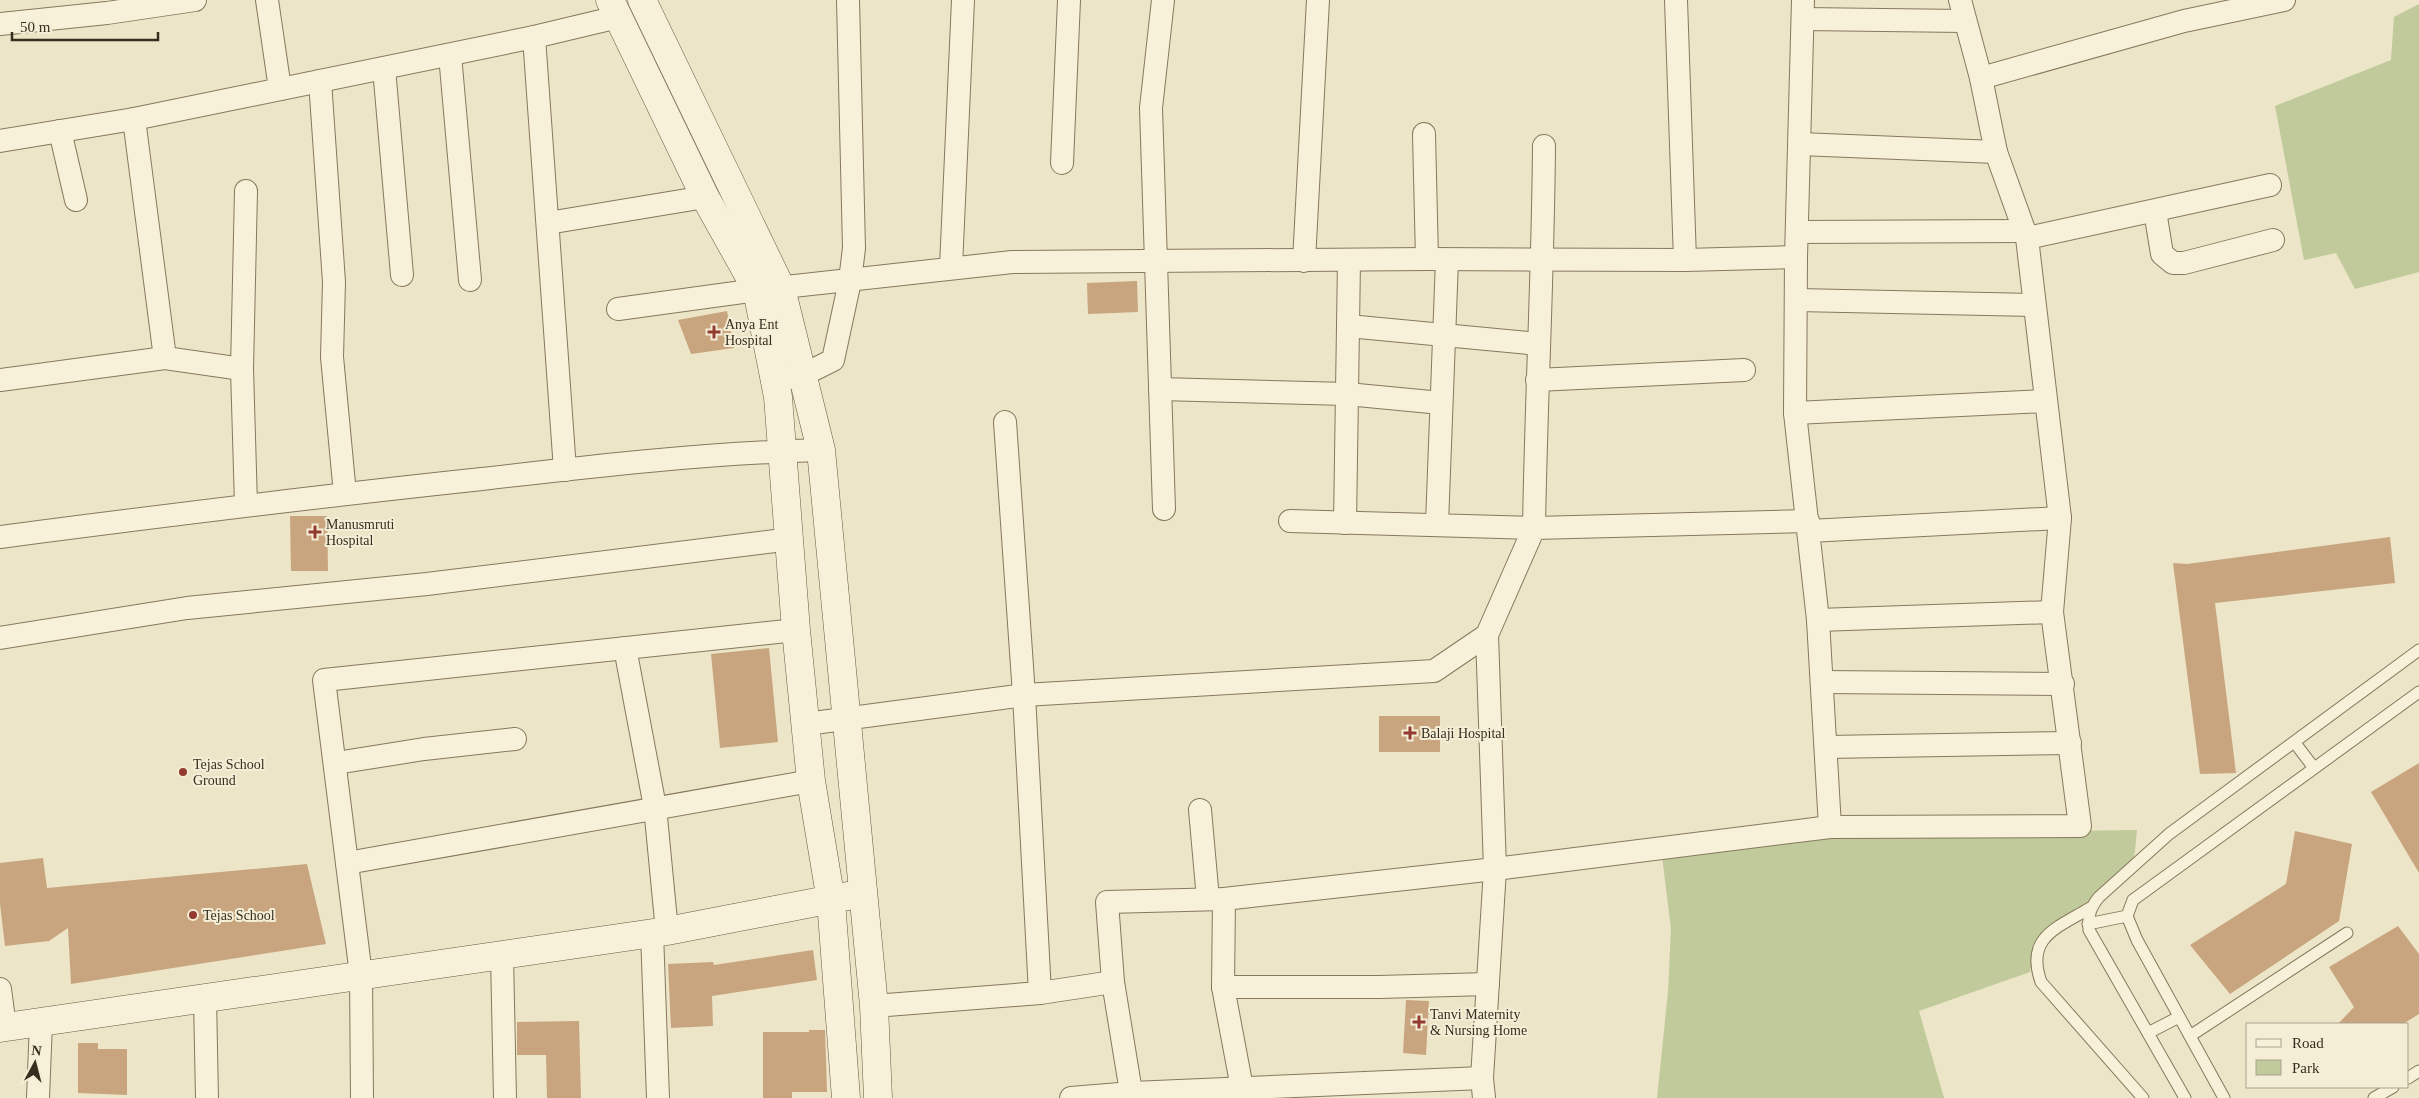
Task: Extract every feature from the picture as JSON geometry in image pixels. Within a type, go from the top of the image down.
[{"type":"main road","points":[[642,0],[769,289],[803,375],[821,450],[864,892],[874,1006],[878,1098]]},
{"type":"main road","points":[[614,8],[705,197],[769,289],[775,381],[784,451],[791,539],[796,630],[811,781],[832,901],[846,1098]]},
{"type":"main road","points":[[2,1028],[659,932],[832,901],[864,892]]},
{"type":"street","points":[[0,24],[106,6],[195,0]]},
{"type":"street","points":[[267,0],[280,89]]},
{"type":"street","points":[[775,381],[803,375],[833,360],[850,281],[854,248],[848,0]]},
{"type":"street","points":[[951,267],[963,0]]},
{"type":"street","points":[[1062,163],[1069,0]]},
{"type":"street","points":[[1163,0],[1151,108],[1164,509]]},
{"type":"street","points":[[1304,262],[1318,0]]},
{"type":"street","points":[[1676,0],[1685,260]]},
{"type":"street","points":[[1981,78],[2184,22],[2284,0]]},
{"type":"street","points":[[0,141],[134,118],[534,37],[614,8]]},
{"type":"street","points":[[1132,1096],[1112,982],[1107,902],[1216,899],[1495,869],[1830,827],[2080,826],[2063,684],[2052,612],[2060,518],[2026,234],[1996,152],[1981,78],[1962,11],[1803,10],[1796,257],[1795,413],[1818,620],[1830,827]]},
{"type":"street","points":[[534,37],[565,470]]},
{"type":"street","points":[[450,55],[470,280]]},
{"type":"street","points":[[384,68],[402,275]]},
{"type":"street","points":[[320,81],[334,282],[332,357],[345,494]]},
{"type":"street","points":[[134,118],[165,358]]},
{"type":"street","points":[[60,131],[76,200]]},
{"type":"street","points":[[1424,134],[1444,334],[1437,524]]},
{"type":"street","points":[[1800,144],[1996,152]]},
{"type":"street","points":[[1071,1098],[1132,1096],[1242,1088],[1483,1088],[1495,869],[1488,635],[1534,528],[1537,380],[1543,260],[1544,146]]},
{"type":"street","points":[[1797,232],[2026,234],[2155,210],[2270,185]]},
{"type":"street","points":[[246,191],[242,369],[246,505]]},
{"type":"street","points":[[548,223],[705,197]]},
{"type":"street","points":[[2155,210],[2162,254],[2173,263],[2184,263],[2273,240]]},
{"type":"street","points":[[618,309],[951,267],[1012,262],[1685,260],[1796,257]]},
{"type":"street","points":[[1344,523],[1349,261]]},
{"type":"street","points":[[1797,300],[2034,305]]},
{"type":"street","points":[[1348,326],[1539,344]]},
{"type":"street","points":[[0,380],[165,358],[242,369]]},
{"type":"street","points":[[1537,380],[1744,370]]},
{"type":"street","points":[[1160,389],[1347,394],[1441,403]]},
{"type":"street","points":[[1795,413],[2046,401]]},
{"type":"street","points":[[1005,422],[1024,695],[1040,992]]},
{"type":"street","points":[[0,537],[246,505],[565,470],[784,451],[821,450]]},
{"type":"street","points":[[1290,521],[1534,528],[1808,526],[2060,518]]},
{"type":"street","points":[[0,638],[187,608],[427,584],[791,539]]},
{"type":"street","points":[[1818,620],[2052,612]]},
{"type":"street","points":[[362,1098],[361,975],[336,763],[324,680],[796,630]]},
{"type":"street","points":[[806,724],[1024,695],[1434,671],[1488,635]]},
{"type":"street","points":[[625,648],[655,807],[659,932],[658,1098]]},
{"type":"street","points":[[1823,682],[2063,684]]},
{"type":"street","points":[[336,763],[424,749],[515,739]]},
{"type":"street","points":[[1826,747],[2070,744]]},
{"type":"street","points":[[347,863],[655,807],[811,781]]},
{"type":"street","points":[[1200,810],[1216,899],[1222,987],[1242,1088]]},
{"type":"street","points":[[502,955],[505,1098]]},
{"type":"street","points":[[874,1006],[1040,992],[1112,982]]},
{"type":"street","points":[[1222,987],[1379,987],[1488,984]]},
{"type":"street","points":[[0,989],[2,1028]]},
{"type":"street","points":[[206,998],[207,1098]]},
{"type":"street","points":[[38,1098],[41,1022]]},
{"type":"lane","points":[[2143,1098],[2041,982],[2036,968],[2036,951],[2047,936],[2090,908],[2099,897],[2169,834],[2419,650]]},
{"type":"lane","points":[[2224,1098],[2137,940],[2127,916],[2133,900],[2419,692]]},
{"type":"lane","points":[[2295,743],[2314,768]]},
{"type":"lane","points":[[2090,908],[2089,930],[2185,1098]]},
{"type":"lane","points":[[2088,924],[2127,916]]},
{"type":"lane","points":[[2190,1036],[2347,932]]},
{"type":"lane","points":[[2148,1033],[2178,1017]]},
{"type":"lane","points":[[2374,1098],[2391,1088]]},
{"type":"green space","points":[[2419,4],[2419,272],[2355,289],[2336,253],[2304,260],[2275,106],[2391,60],[2394,17]]},
{"type":"green space","points":[[2137,830],[2134,860],[2087,905],[2048,926],[2035,943],[2030,972],[1919,1011],[1944,1098],[1657,1098],[1668,992],[1671,929],[1662,856],[1832,834]]},
{"type":"building","points":[[1137,281],[1138,312],[1088,314],[1087,283]]},
{"type":"building","points":[[727,311],[734,348],[691,354],[678,320]]},
{"type":"building","points":[[290,516],[327,516],[328,571],[291,571]]},
{"type":"building","points":[[2390,537],[2395,583],[2215,603],[2236,773],[2200,774],[2173,563],[2187,564]]},
{"type":"building","points":[[769,648],[778,742],[720,748],[711,654]]},
{"type":"building","points":[[1379,716],[1440,716],[1440,752],[1379,752]]},
{"type":"building","points":[[2419,763],[2419,873],[2371,792]]},
{"type":"building","points":[[2295,831],[2352,844],[2339,921],[2230,994],[2190,945],[2286,884]]},
{"type":"building","name":"Tejas School","points":[[43,858],[47,888],[307,864],[326,944],[71,984],[68,928],[49,941],[5,946],[0,904],[0,863]]},
{"type":"building","points":[[2398,926],[2419,954],[2419,1014],[2405,1023],[2339,1023],[2354,1007],[2329,967]]},
{"type":"building","points":[[813,950],[817,980],[712,996],[713,1026],[671,1028],[668,964],[713,962],[714,965]]},
{"type":"building","points":[[1406,1000],[1429,1001],[1426,1055],[1403,1053]]},
{"type":"building","points":[[579,1021],[581,1098],[547,1098],[546,1055],[517,1055],[517,1022]]},
{"type":"building","points":[[809,1030],[825,1030],[827,1092],[792,1092],[792,1098],[763,1098],[763,1032],[809,1032]]},
{"type":"building","points":[[78,1043],[98,1043],[98,1049],[127,1049],[127,1095],[78,1093]]},
{"type":"place","name":"Anya Ent Hospital","points":[[714,332]]},
{"type":"place","name":"Manusmruti Hospital","points":[[315,532]]},
{"type":"place","name":"Balaji Hospital","points":[[1410,733]]},
{"type":"place","name":"Tejas School Ground","points":[[183,772]]},
{"type":"place","name":"Tejas School","points":[[193,915]]},
{"type":"place","name":"Tanvi Maternity & Nursing Home","points":[[1419,1022]]}]
